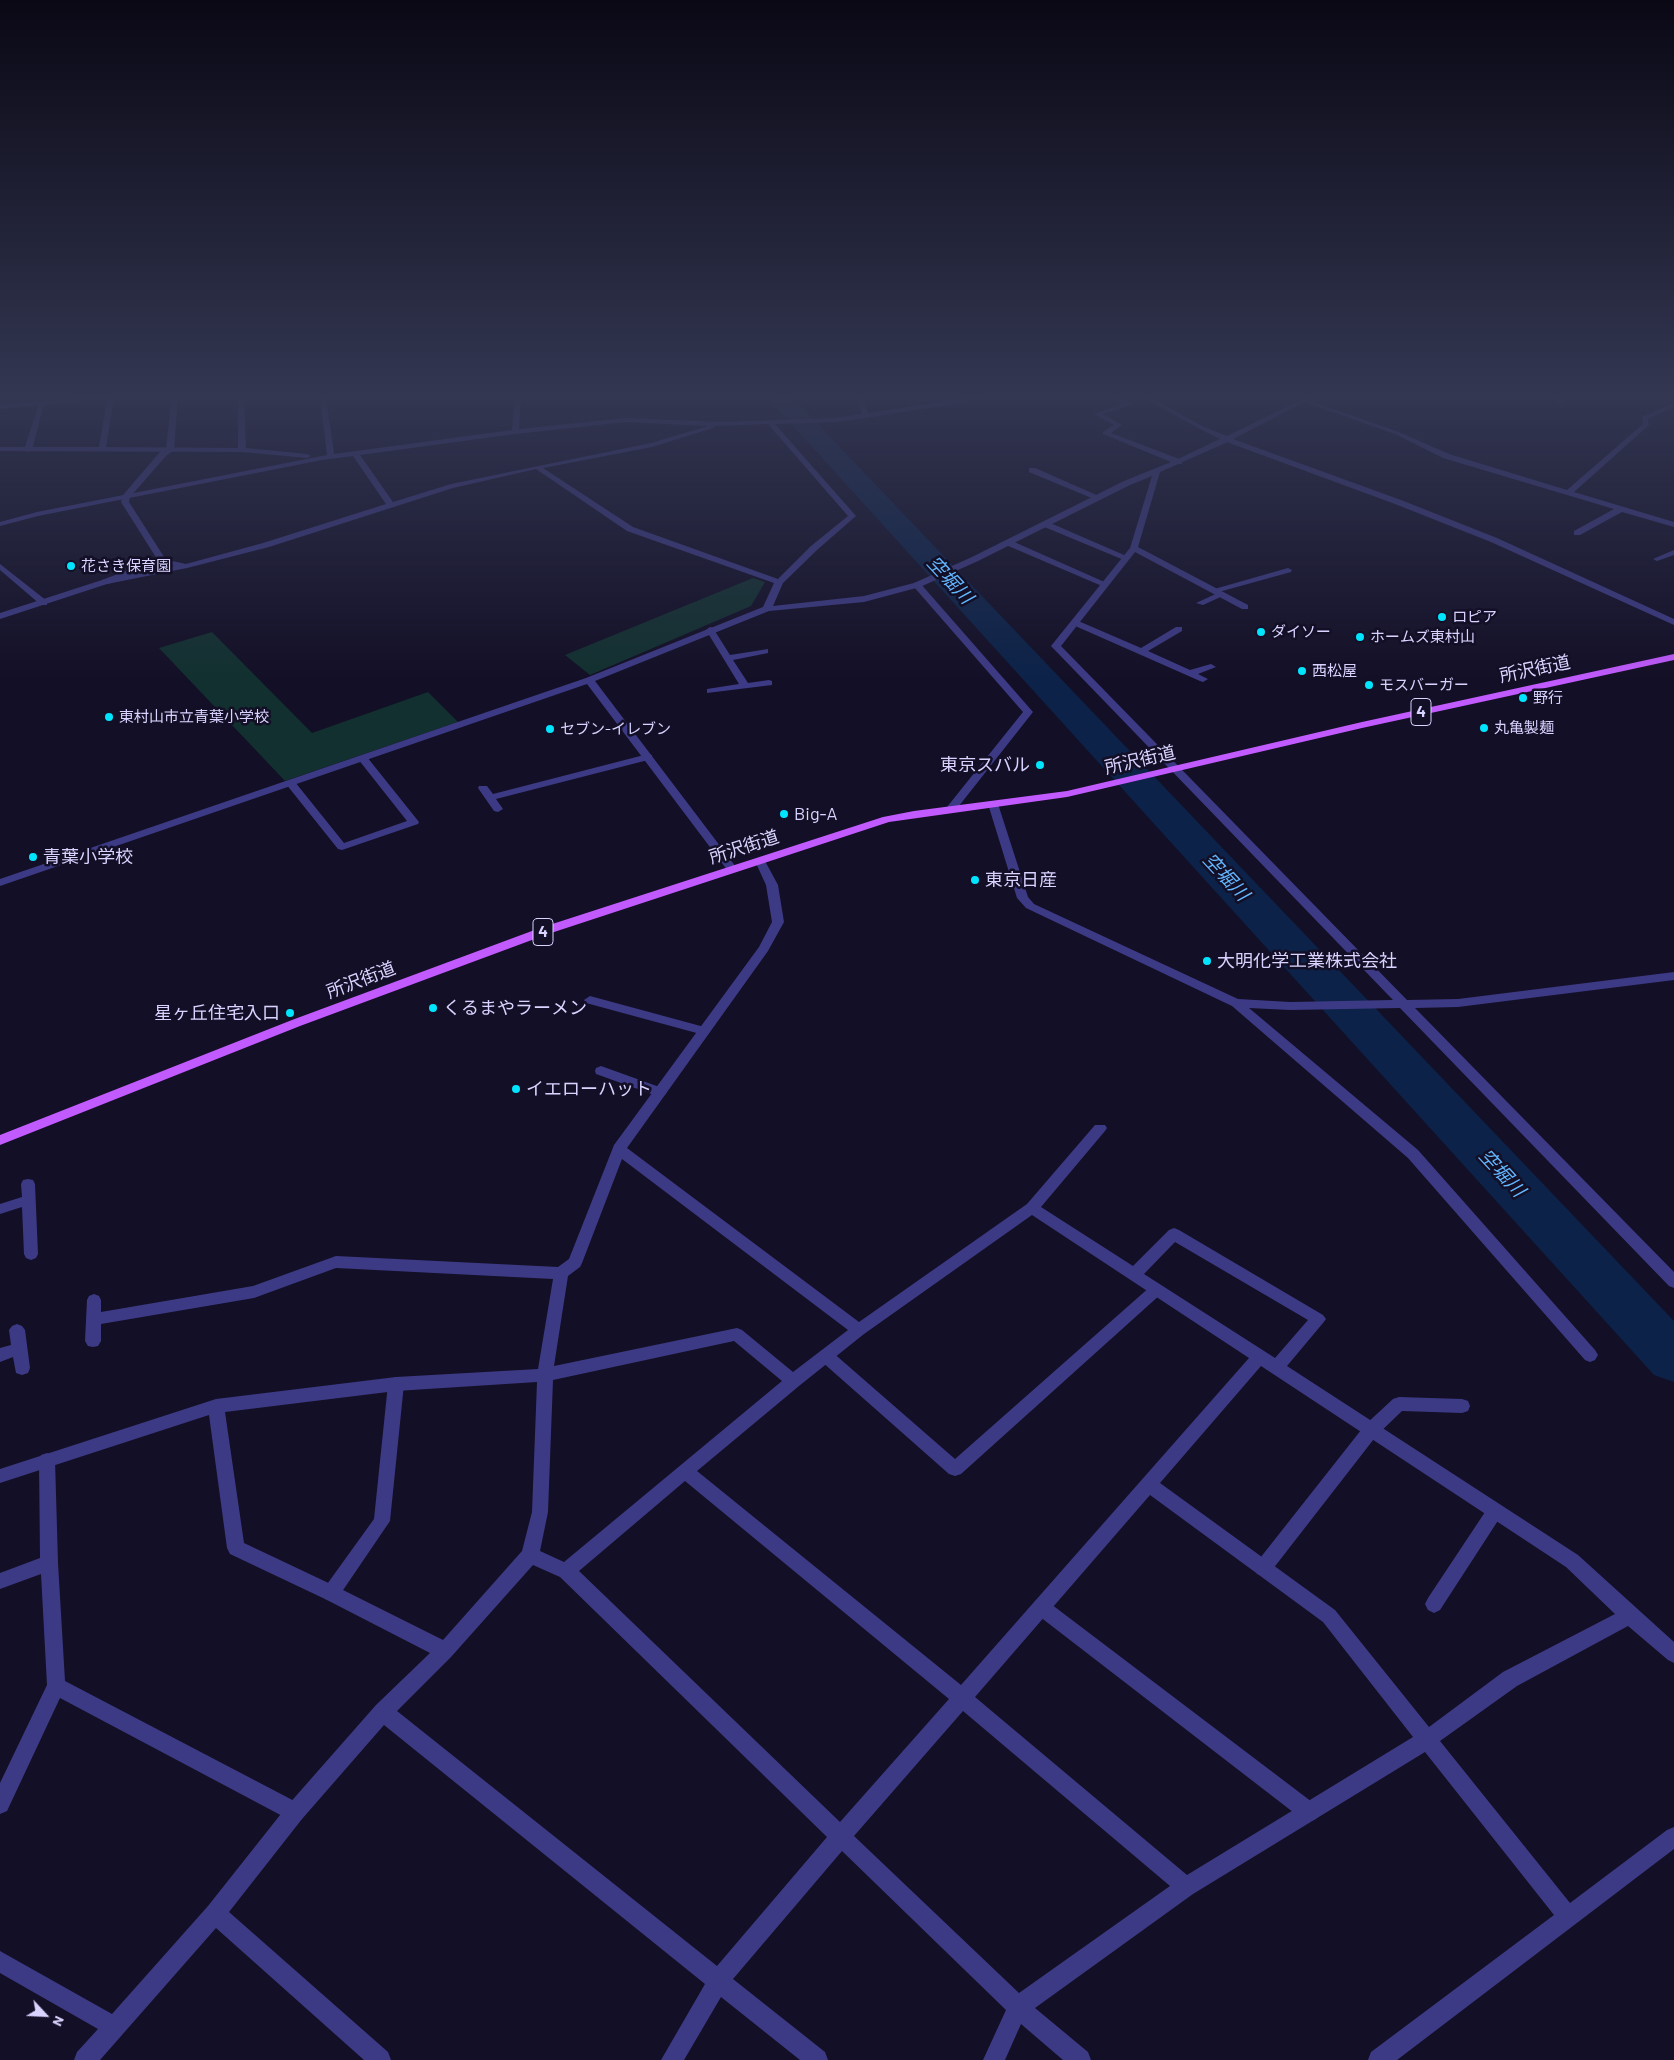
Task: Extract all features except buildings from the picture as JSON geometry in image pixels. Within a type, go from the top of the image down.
[{"type":"main road","name":"所沢街道","points":[[0,1140],[420,977],[544,932],[887,819],[1067,794],[1371,722],[1674,657]]},
{"type":"street","points":[[130,492],[125,502],[162,560]]},
{"type":"street","points":[[0,524],[37,514],[150,492]]},
{"type":"street","points":[[382,492],[390,504]]},
{"type":"street","points":[[105,582],[187,566],[266,545],[430,492]]},
{"type":"street","points":[[575,492],[630,529],[779,582]]},
{"type":"street","points":[[767,609],[779,582],[814,548],[852,516],[831,492]]},
{"type":"street","points":[[1085,492],[1097,497]]},
{"type":"street","points":[[0,883],[589,680],[710,630],[767,609],[864,599],[921,584],[1009,543],[1108,492]]},
{"type":"street","points":[[1151,492],[1134,548],[1056,646],[1174,770],[1674,1282]]},
{"type":"street","points":[[1371,492],[1494,540],[1674,622]]},
{"type":"street","points":[[1561,492],[1674,525]]},
{"type":"street","points":[[1577,533],[1621,509]]},
{"type":"street","points":[[1045,524],[1127,558]]},
{"type":"street","points":[[1009,543],[1105,584]]},
{"type":"street","points":[[1134,548],[1245,607]]},
{"type":"street","points":[[1657,559],[1674,552]]},
{"type":"street","points":[[0,616],[105,582],[162,560],[187,566]]},
{"type":"street","points":[[0,566],[44,603]]},
{"type":"street","points":[[1200,603],[1219,592],[1288,570]]},
{"type":"street","points":[[921,584],[1028,712],[951,809]]},
{"type":"street","points":[[1076,623],[1204,680]]},
{"type":"street","points":[[1141,652],[1178,629]]},
{"type":"street","points":[[710,630],[746,686]]},
{"type":"street","points":[[728,658],[766,651]]},
{"type":"street","points":[[1190,673],[1210,667]]},
{"type":"street","points":[[589,680],[732,869]]},
{"type":"street","points":[[710,691],[768,682]]},
{"type":"street","points":[[490,798],[648,758]]},
{"type":"street","points":[[291,784],[342,847],[414,822],[363,759]]},
{"type":"street","points":[[483,788],[498,809]]},
{"type":"street","points":[[993,804],[1023,898],[1030,906],[1236,1003],[1414,1154],[1590,1355]]},
{"type":"street","points":[[94,1319],[254,1292],[336,1262],[561,1273],[575,1263],[619,1149],[764,948],[778,922],[772,885],[760,860]]},
{"type":"street","points":[[1236,1003],[1298,1006],[1405,1005],[1458,1002],[1674,976]]},
{"type":"street","points":[[590,1000],[704,1031]]},
{"type":"street","points":[[601,1071],[660,1092]]},
{"type":"street","points":[[566,1571],[793,1381],[859,1330],[1032,1208],[1100,1128]]},
{"type":"street","points":[[619,1149],[859,1330]]},
{"type":"street","points":[[28,1184],[31,1254]]},
{"type":"street","points":[[0,1209],[28,1200]]},
{"type":"street","points":[[1032,1208],[1572,1561],[1630,1616],[1674,1654]]},
{"type":"street","points":[[1134,1275],[1174,1234],[1318,1319],[1276,1368]]},
{"type":"street","points":[[85,2060],[215,1912],[295,1812],[383,1712],[445,1651],[530,1555],[540,1512],[545,1375],[561,1273]]},
{"type":"street","points":[[826,1356],[956,1469],[1156,1290]]},
{"type":"street","points":[[93,1341],[94,1300]]},
{"type":"street","points":[[17,1330],[22,1368]]},
{"type":"street","points":[[0,1476],[216,1406],[396,1384],[545,1375],[737,1334],[793,1381]]},
{"type":"street","points":[[0,1355],[19,1349]]},
{"type":"street","points":[[672,2060],[719,1980],[841,1836],[1260,1357]]},
{"type":"street","points":[[331,1594],[382,1521],[396,1384]]},
{"type":"street","points":[[1263,1568],[1371,1430],[1400,1404],[1462,1406]]},
{"type":"street","points":[[216,1406],[236,1548],[445,1651]]},
{"type":"street","points":[[0,1804],[56,1686],[49,1563],[47,1460]]},
{"type":"street","points":[[685,1471],[962,1698],[1186,1887]]},
{"type":"street","points":[[1149,1484],[1329,1616],[1568,1917]]},
{"type":"street","points":[[1434,1604],[1495,1511]]},
{"type":"street","points":[[530,1555],[566,1571],[1018,2007],[1080,2060]]},
{"type":"street","points":[[0,1581],[49,1563]]},
{"type":"street","points":[[1041,1607],[1309,1812]]},
{"type":"street","points":[[994,2060],[1018,2007],[1186,1887],[1426,1740],[1510,1679],[1630,1616]]},
{"type":"street","points":[[56,1686],[295,1812]]},
{"type":"street","points":[[383,1712],[817,2060]]},
{"type":"street","points":[[1379,2060],[1674,1837]]},
{"type":"street","points":[[215,1912],[380,2060]]},
{"type":"street","points":[[0,1962],[114,2027]]},
{"type":"green space","points":[[753,578],[765,582],[751,606],[590,675],[565,655]]},
{"type":"green space","points":[[212,632],[312,733],[428,692],[458,722],[285,781],[159,648]]},
{"type":"waterway","name":"空堀川","points":[[868,492],[1674,1358]]},
{"type":"place","name":"花さき保育園","points":[[71,566]]},
{"type":"place","name":"ロピア","points":[[1442,617]]},
{"type":"place","name":"ダイソー","points":[[1261,632]]},
{"type":"place","name":"ホームズ東村山","points":[[1360,637]]},
{"type":"place","name":"西松屋","points":[[1302,671]]},
{"type":"place","name":"モスバーガー","points":[[1369,685]]},
{"type":"place","name":"野行","points":[[1523,698]]},
{"type":"place","name":"東村山市立青葉小学校","points":[[109,717]]},
{"type":"place","name":"丸亀製麺","points":[[1484,728]]},
{"type":"place","name":"セブン-イレブン","points":[[550,729]]},
{"type":"place","name":"東京スバル","points":[[1040,765]]},
{"type":"place","name":"Big-A","points":[[784,814]]},
{"type":"place","name":"青葉小学校","points":[[33,857]]},
{"type":"place","name":"東京日産","points":[[975,880]]},
{"type":"place","name":"大明化学工業株式会社","points":[[1207,961]]},
{"type":"place","name":"くるまやラーメン","points":[[433,1008]]},
{"type":"place","name":"星ヶ丘住宅入口","points":[[290,1013]]},
{"type":"place","name":"イエローハット","points":[[516,1089]]}]
